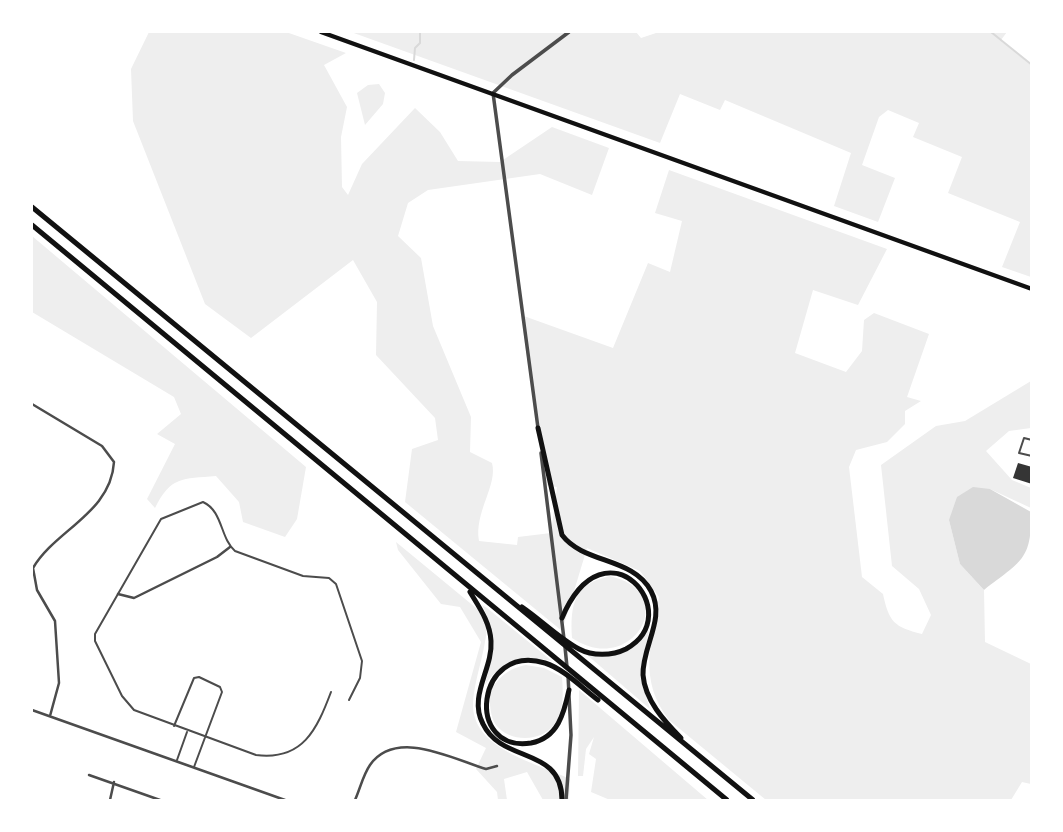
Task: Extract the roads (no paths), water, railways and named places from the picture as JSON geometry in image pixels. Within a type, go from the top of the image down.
[{"type":"highway","points":[[32,207],[753,800]]},
{"type":"highway","points":[[32,225],[727,800]]},
{"type":"highway","points":[[538,428],[562,536],[573,546],[635,573],[652,593],[656,615],[644,664],[645,684],[660,714],[690,748]]},
{"type":"highway","points":[[489,584],[580,650],[599,654],[615,653],[634,643],[646,629],[649,609],[645,596],[632,580],[619,574],[603,573],[582,583],[562,621]]},
{"type":"highway","points":[[469,589],[485,618],[491,642],[478,702],[482,723],[499,743],[551,768],[561,784],[564,800]]},
{"type":"highway","points":[[569,690],[560,722],[541,740],[529,743],[509,740],[493,728],[487,715],[485,697],[495,677],[518,663],[542,663],[566,676],[665,750]]},
{"type":"main road","points":[[321,32],[1031,289]]},
{"type":"street","points":[[564,800],[570,758],[569,683],[493,93],[512,75],[569,32]]},
{"type":"street","points":[[32,404],[102,446],[114,463],[109,485],[83,520],[47,549],[33,568],[37,590],[55,621],[59,684],[50,716]]},
{"type":"street","points":[[118,594],[134,598],[230,547]]},
{"type":"street","points":[[32,710],[285,800]]},
{"type":"street","points":[[355,800],[368,767],[377,757],[392,748],[422,749],[486,769],[497,766]]},
{"type":"street","points":[[89,775],[160,800]]},
{"type":"street","points":[[110,800],[114,782]]},
{"type":"lane","points":[[1031,440],[1024,438],[1019,453],[1031,456]]},
{"type":"lane","points":[[331,692],[313,733],[296,748],[273,756],[256,755],[142,715],[129,706],[96,641],[96,631],[161,519],[197,503],[206,503],[213,509],[230,547],[303,576],[328,578],[336,584],[362,661],[360,678],[349,701]]},
{"type":"lane","points":[[174,726],[189,685],[199,677],[218,685],[222,692],[194,768]]},
{"type":"lane","points":[[177,761],[188,731]]},
{"type":"waterway","points":[[414,60],[415,48],[420,43],[420,32]]},
{"type":"waterway","points":[[991,32],[1032,65]]}]
